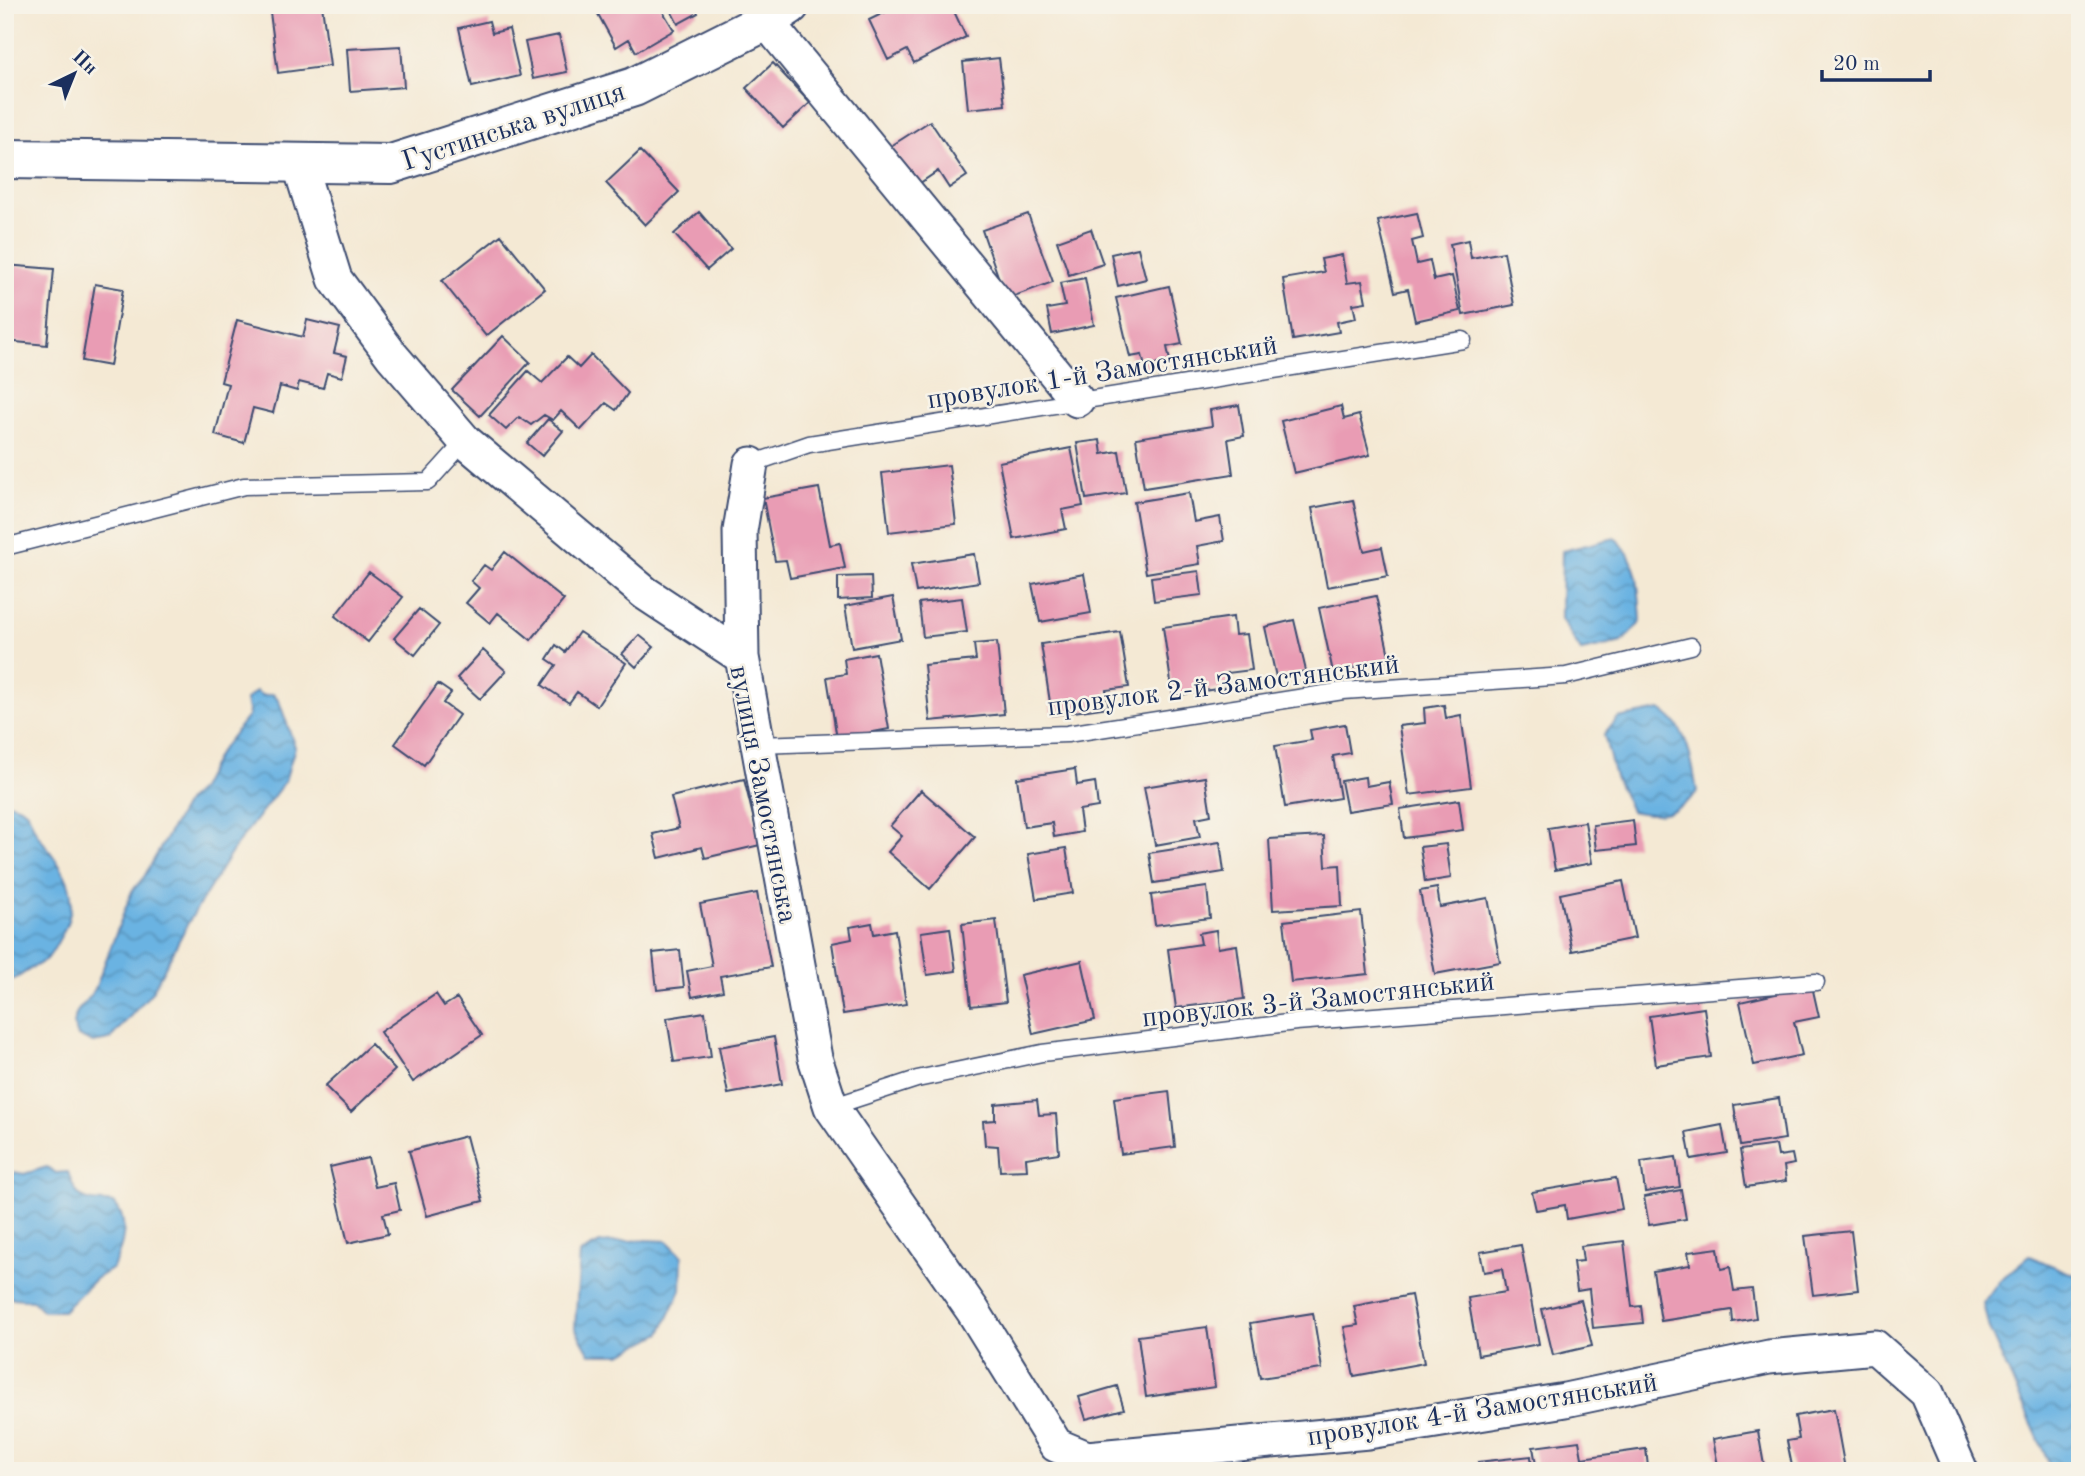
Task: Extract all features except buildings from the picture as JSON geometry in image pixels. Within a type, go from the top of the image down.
[{"type":"main road","name":"Густинська вулиця","points":[[5,159],[391,164],[634,87],[778,13]]},
{"type":"street","points":[[778,13],[1077,400]]},
{"type":"street","name":"вулиця Замостянська","points":[[299,163],[335,279],[392,356],[465,441],[645,593],[742,657],[815,1058],[831,1107],[973,1311],[1056,1445],[1093,1464]]},
{"type":"street","points":[[742,657],[740,531],[751,464]]},
{"type":"street","name":"провулок 4-й Замостянський","points":[[1093,1464],[1368,1432],[1565,1400],[1769,1357],[1875,1347],[1927,1393],[1961,1471]]},
{"type":"lane","name":"провулок 1-й Замостянський","points":[[751,464],[809,444],[1463,340]]},
{"type":"lane","points":[[5,547],[244,486],[428,482],[465,441]]},
{"type":"lane","name":"провулок 2-й Замостянський","points":[[759,746],[1067,734],[1343,691],[1566,676],[1691,646]]},
{"type":"lane","name":"провулок 3-й Замостянський","points":[[831,1107],[917,1079],[1042,1053],[1296,1023],[1816,982]]},
{"type":"water","points":[[1615,538],[1634,566],[1641,622],[1622,642],[1581,651],[1561,619],[1562,551]]},
{"type":"water","points":[[256,691],[263,696],[273,694],[279,701],[295,747],[285,781],[235,847],[188,923],[152,992],[109,1040],[93,1043],[78,1036],[73,1024],[77,1012],[95,989],[132,891],[144,877],[187,801],[200,789],[218,754],[249,715],[246,700]]},
{"type":"water","points":[[1660,710],[1677,726],[1688,746],[1697,792],[1675,810],[1659,814],[1631,811],[1615,777],[1604,735],[1618,718]]},
{"type":"water","points":[[5,802],[27,812],[36,831],[64,873],[71,896],[68,921],[50,954],[45,960],[9,981],[5,981]]},
{"type":"water","points":[[47,1167],[56,1173],[68,1172],[75,1190],[83,1198],[114,1203],[124,1226],[122,1243],[113,1268],[95,1279],[63,1311],[43,1311],[32,1300],[5,1297],[5,1180],[14,1172],[24,1174]]},
{"type":"water","points":[[667,1241],[682,1256],[681,1290],[661,1333],[621,1354],[590,1354],[575,1328],[580,1253],[600,1243]]},
{"type":"water","points":[[2029,1256],[2075,1275],[2080,1287],[2080,1471],[2054,1471],[2051,1467],[1989,1329],[1983,1303],[1999,1281]]}]
